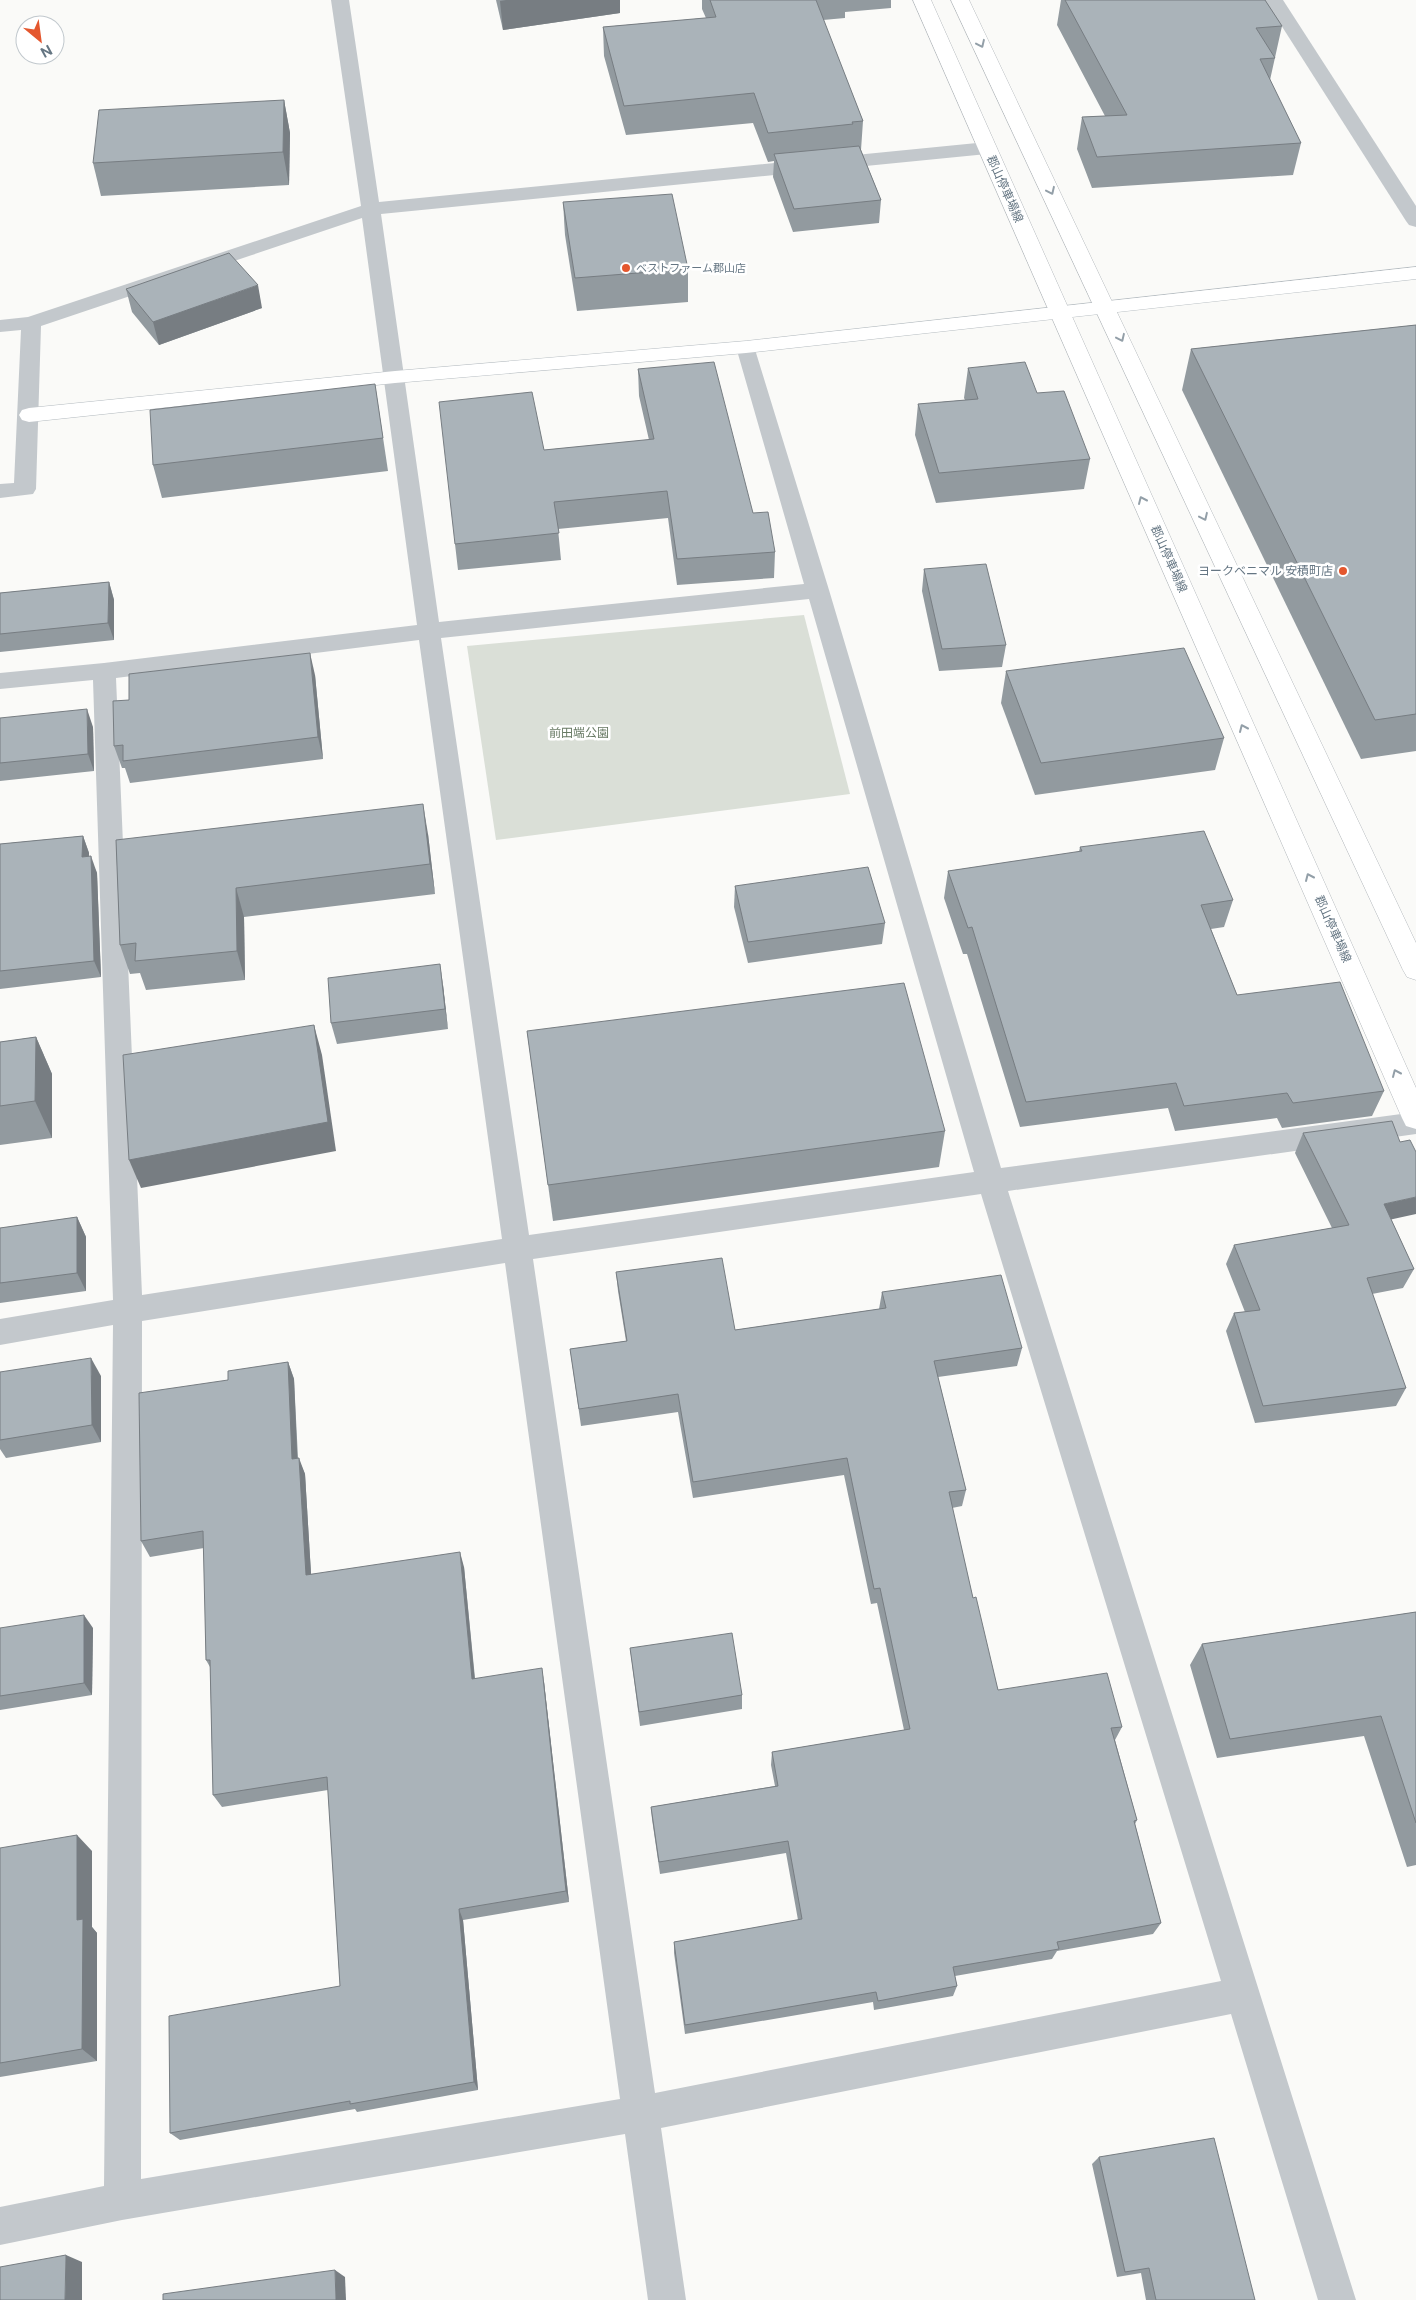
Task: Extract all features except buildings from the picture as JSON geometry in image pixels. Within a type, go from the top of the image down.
[{"type":"main road","name":"郡山停車場線","points":[[922,0],[1416,1118]]},
{"type":"main road","points":[[960,0],[1106,307],[1416,970]]},
{"type":"main road","points":[[29,415],[395,377],[746,346],[1416,273]]},
{"type":"street","points":[[340,0],[395,377],[429,631],[639,2114],[667,2300]]},
{"type":"street","points":[[1274,0],[1416,221]]},
{"type":"street","points":[[0,326],[31,323],[370,209],[987,148]]},
{"type":"street","points":[[0,492],[25,489],[31,323]]},
{"type":"street","points":[[746,346],[991,1181],[1338,2300]]},
{"type":"street","points":[[0,681],[104,671],[429,631],[818,590]]},
{"type":"street","points":[[104,671],[128,1309],[122,2201]]},
{"type":"street","points":[[0,1332],[128,1309],[517,1249],[991,1181],[1416,1123]]},
{"type":"street","points":[[0,2226],[122,2201],[639,2114],[1244,1994]]},
{"type":"green space","name":"前田端公園","points":[[804,615],[850,794],[496,840],[467,646]]},
{"type":"place","name":"ベストファーム郡山店","points":[[626,268]]},
{"type":"place","name":"ヨークベニマル 安積町店","points":[[1343,571]]}]
